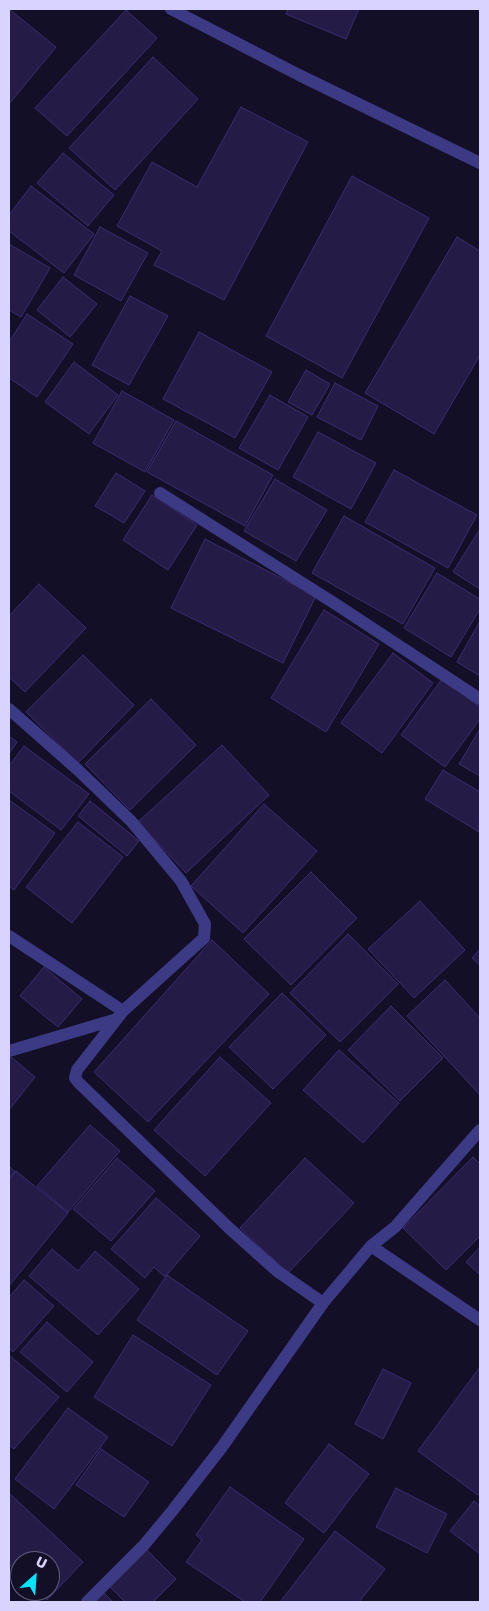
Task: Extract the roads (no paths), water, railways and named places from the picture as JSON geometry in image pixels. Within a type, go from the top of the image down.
[{"type":"street","points":[[171,9],[299,75],[480,164]]},
{"type":"street","points":[[160,494],[334,602],[480,699]]},
{"type":"street","points":[[9,709],[78,770],[131,821],[181,882],[206,924],[204,938],[120,1015],[77,1070],[75,1078],[228,1228],[277,1271],[324,1303]]},
{"type":"street","points":[[9,936],[120,1015]]},
{"type":"street","points":[[9,1050],[120,1015]]},
{"type":"street","points":[[87,1602],[144,1545],[173,1510],[222,1447],[324,1303],[371,1246],[394,1226],[480,1130]]},
{"type":"street","points":[[371,1246],[480,1320]]}]
